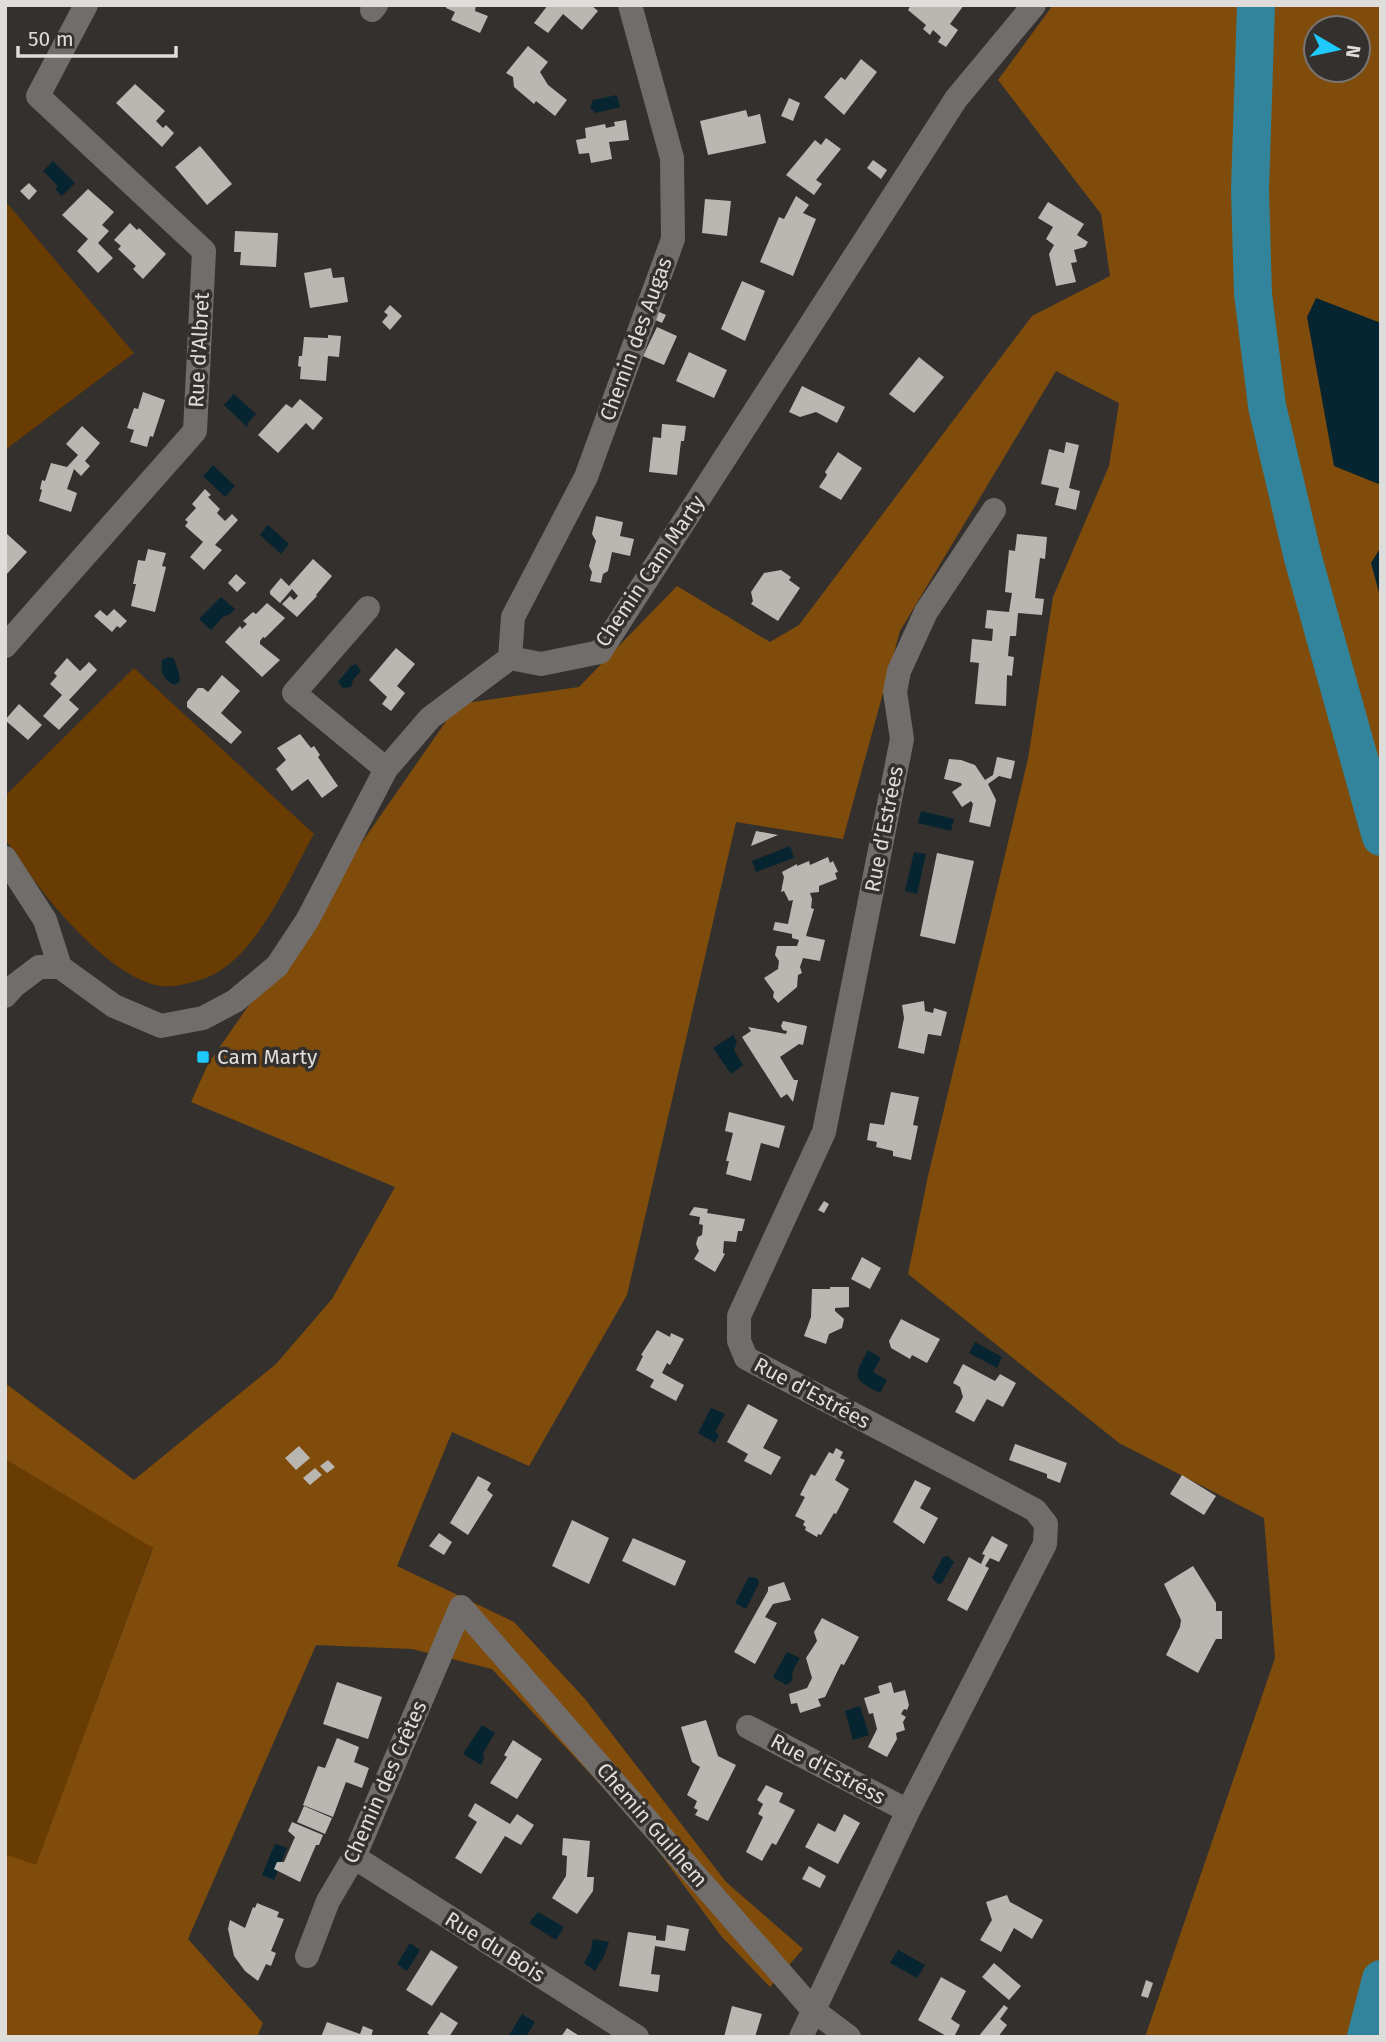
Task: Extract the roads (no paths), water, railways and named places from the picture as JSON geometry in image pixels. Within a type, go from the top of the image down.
[{"type":"main road","points":[[1256,5],[1250,190],[1253,294],[1267,406],[1303,558],[1381,837]]},
{"type":"main road","points":[[1366,2037],[1381,1979]]},
{"type":"street","name":"Rue d'Albret","points":[[5,646],[195,431],[204,251],[38,96],[86,5]]},
{"type":"street","name":"Chemin des Augas","points":[[510,658],[513,617],[586,477],[673,239],[672,158],[631,5]]},
{"type":"street","name":"Chemin Cam Marty","points":[[510,658],[541,664],[600,652],[957,99],[1034,5]]},
{"type":"street","name":"Rue d’Estrées","points":[[801,2037],[908,1811],[1045,1544],[1046,1524],[1035,1510],[746,1358],[738,1341],[739,1316],[789,1213],[824,1132],[902,739],[895,692],[899,671],[926,612],[994,510]]},
{"type":"street","points":[[368,608],[294,693],[386,769]]},
{"type":"street","points":[[5,996],[13,986],[39,967],[60,967],[114,1006],[161,1026],[189,1023],[235,1001],[277,966],[308,919],[386,769],[430,718],[510,658]]},
{"type":"street","points":[[5,859],[45,920],[60,967]]},
{"type":"street","name":"Chemin des Crêtes","points":[[307,1956],[328,1901],[354,1857],[461,1606]]},
{"type":"street","name":"Chemin Guilhem","points":[[461,1606],[813,2010],[849,2037]]},
{"type":"street","name":"Rue d'Estréss","points":[[748,1727],[908,1811]]},
{"type":"street","name":"Rue du Bois","points":[[354,1857],[636,2037]]},
{"type":"water","points":[[617,95],[620,107],[596,113],[590,108],[593,100]]},
{"type":"water","points":[[53,161],[75,183],[62,196],[55,189],[58,186],[43,171]]},
{"type":"water","points":[[1316,298],[1381,323],[1381,485],[1334,466],[1307,317]]},
{"type":"water","points":[[234,394],[256,414],[247,424],[248,428],[224,405]]},
{"type":"water","points":[[213,465],[235,486],[225,497],[203,476]]},
{"type":"water","points":[[268,525],[289,544],[281,554],[260,535]]},
{"type":"water","points":[[1381,547],[1381,600],[1371,563]]},
{"type":"water","points":[[221,597],[235,609],[211,630],[199,619]]},
{"type":"water","points":[[173,658],[179,673],[180,681],[175,685],[165,678],[162,671],[162,660]]},
{"type":"water","points":[[356,664],[361,671],[351,687],[343,688],[338,682],[351,666]]},
{"type":"water","points":[[921,811],[954,819],[951,831],[918,823]]},
{"type":"water","points":[[790,846],[794,858],[756,872],[752,861]]},
{"type":"water","points":[[914,852],[926,854],[917,894],[905,891]]},
{"type":"water","points":[[733,1035],[737,1042],[734,1050],[743,1065],[731,1074],[713,1048]]},
{"type":"water","points":[[975,1342],[1002,1357],[997,1368],[969,1353]]},
{"type":"water","points":[[868,1350],[881,1358],[873,1372],[887,1380],[880,1393],[864,1384],[858,1377]]},
{"type":"water","points":[[711,1408],[725,1414],[715,1432],[719,1435],[715,1443],[698,1433]]},
{"type":"water","points":[[948,1556],[954,1562],[942,1583],[938,1584],[932,1578],[943,1557]]},
{"type":"water","points":[[749,1577],[757,1578],[759,1583],[746,1609],[735,1603]]},
{"type":"water","points":[[787,1652],[800,1658],[792,1681],[786,1685],[773,1677]]},
{"type":"water","points":[[860,1706],[869,1735],[853,1740],[845,1711]]},
{"type":"water","points":[[482,1725],[495,1733],[483,1753],[481,1765],[463,1754]]},
{"type":"water","points":[[275,1844],[287,1848],[274,1880],[262,1875]]},
{"type":"water","points":[[538,1912],[564,1927],[556,1940],[529,1923]]},
{"type":"water","points":[[593,1939],[609,1942],[595,1971],[584,1963]]},
{"type":"water","points":[[410,1943],[420,1950],[407,1971],[397,1964]]},
{"type":"water","points":[[898,1950],[925,1965],[917,1978],[890,1963]]},
{"type":"water","points":[[522,2014],[535,2022],[526,2037],[508,2037]]},
{"type":"place","name":"Cam Marty","points":[[203,1057]]}]
